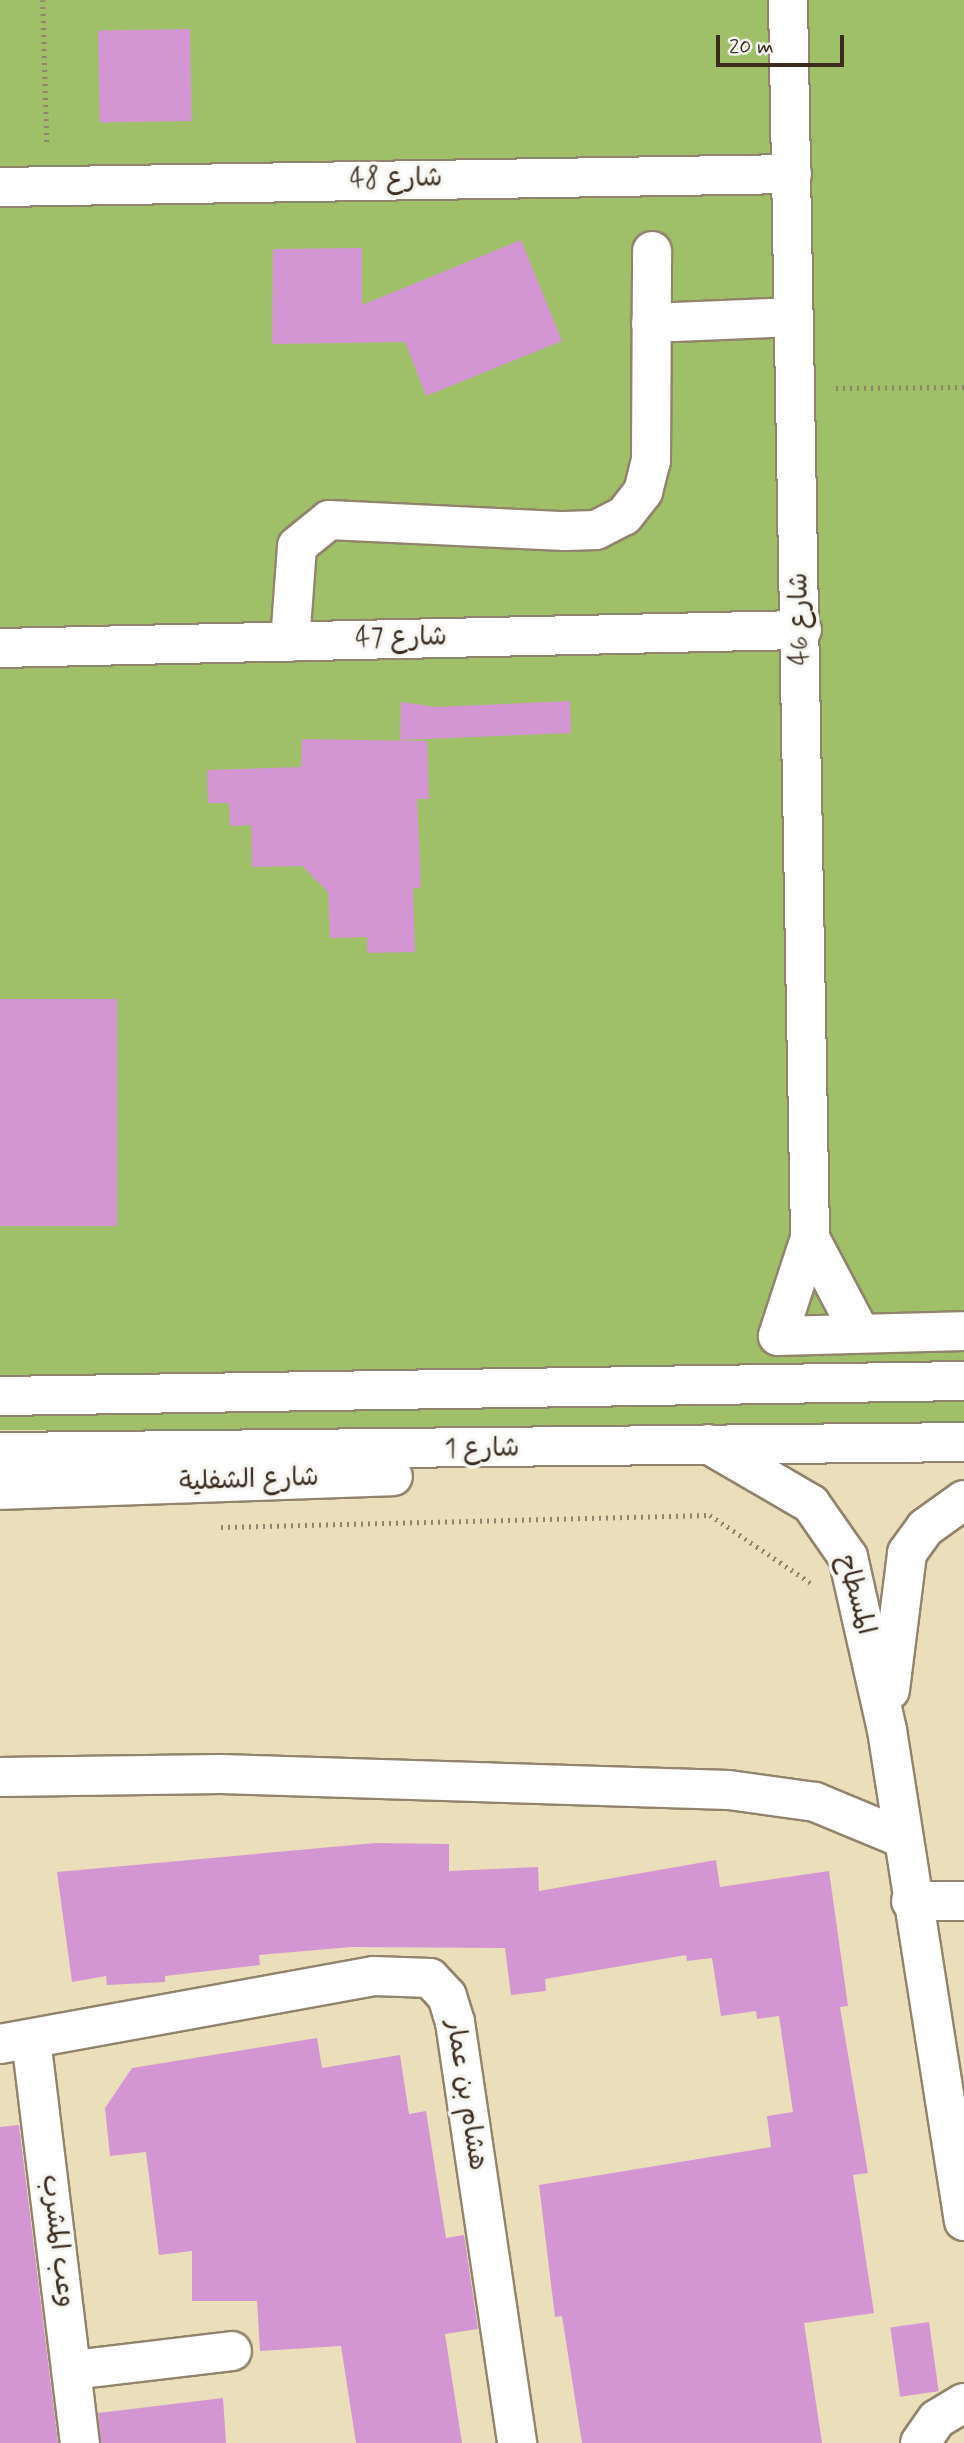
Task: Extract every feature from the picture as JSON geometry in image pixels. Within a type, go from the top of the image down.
[{"type":"street","name":"شارع 46","points":[[788,0],[802,630],[810,1238],[778,1336],[860,1333],[810,1238]]},
{"type":"street","name":"شارع 48","points":[[0,187],[792,174]]},
{"type":"street","points":[[290,642],[297,546],[329,520],[565,531],[596,530],[624,516],[643,492],[650,461],[652,251]]},
{"type":"street","points":[[651,323],[794,317]]},
{"type":"street","name":"شارع 47","points":[[0,648],[802,630]]},
{"type":"street","points":[[860,1333],[964,1331]]},
{"type":"street","points":[[0,1396],[964,1381]]},
{"type":"street","name":"شارع 1","points":[[0,1452],[493,1450],[708,1444],[964,1442]]},
{"type":"street","name":"المسطاح","points":[[708,1444],[811,1504],[848,1557],[859,1591],[887,1730],[911,1901],[964,2221]]},
{"type":"street","name":"شارع الشفلية","points":[[0,1490],[406,1476],[493,1450]]},
{"type":"street","name":"المسطاح","points":[[887,1730],[907,1553],[925,1528],[964,1500]]},
{"type":"street","points":[[0,1777],[221,1774],[729,1790],[815,1802],[902,1838]]},
{"type":"street","points":[[911,1901],[964,1901]]},
{"type":"street","name":"هشام بن عمار","points":[[15,2041],[374,1976],[430,1978],[447,1996],[456,2022],[517,2443]]},
{"type":"street","name":"وعب المشرب","points":[[15,2041],[73,2370],[80,2443]]},
{"type":"street","points":[[73,2370],[232,2351]]},
{"type":"street","points":[[920,2443],[937,2419],[964,2403]]},
{"type":"path","points":[[43,0],[48,186]]},
{"type":"path","points":[[796,388],[964,387]]},
{"type":"path","points":[[209,1527],[710,1515],[819,1589],[859,1591]]},
{"type":"green space","points":[[0,0],[964,0],[964,1430],[0,1430]]},
{"type":"building","points":[[190,29],[192,121],[100,123],[98,31]]},
{"type":"building","points":[[521,240],[562,341],[426,396],[405,342],[272,344],[273,249],[362,248],[362,305]]},
{"type":"building","points":[[570,701],[571,733],[400,740],[401,702],[436,707]]},
{"type":"building","points":[[302,739],[427,741],[429,799],[417,799],[421,888],[413,888],[415,952],[367,953],[367,937],[330,938],[328,892],[302,866],[252,867],[251,825],[230,826],[229,803],[208,803],[207,770],[301,767]]},
{"type":"building","points":[[0,999],[117,999],[117,1226],[0,1226]]},
{"type":"building","points":[[376,1843],[449,1844],[449,1871],[538,1867],[539,1891],[716,1860],[720,1887],[829,1871],[848,2006],[840,2007],[868,2173],[853,2175],[874,2313],[804,2323],[822,2443],[582,2443],[562,2316],[555,2317],[539,2185],[771,2147],[767,2116],[793,2112],[779,2016],[757,2019],[756,2011],[721,2016],[712,1958],[687,1961],[686,1955],[545,1979],[546,1991],[511,1995],[505,1948],[351,1947],[259,1955],[260,1965],[165,1976],[165,1982],[107,1985],[106,1976],[72,1982],[57,1872]]},
{"type":"building","points":[[317,2038],[322,2068],[400,2055],[409,2114],[426,2111],[446,2238],[464,2235],[478,2329],[445,2334],[462,2443],[356,2443],[341,2346],[260,2351],[257,2301],[192,2301],[192,2251],[159,2255],[146,2152],[110,2156],[105,2108],[132,2068]]},
{"type":"building","points":[[19,2125],[58,2443],[0,2443],[0,2127]]},
{"type":"building","points":[[929,2322],[939,2391],[900,2397],[890,2327]]},
{"type":"building","points":[[223,2398],[226,2443],[101,2443],[98,2413]]}]
